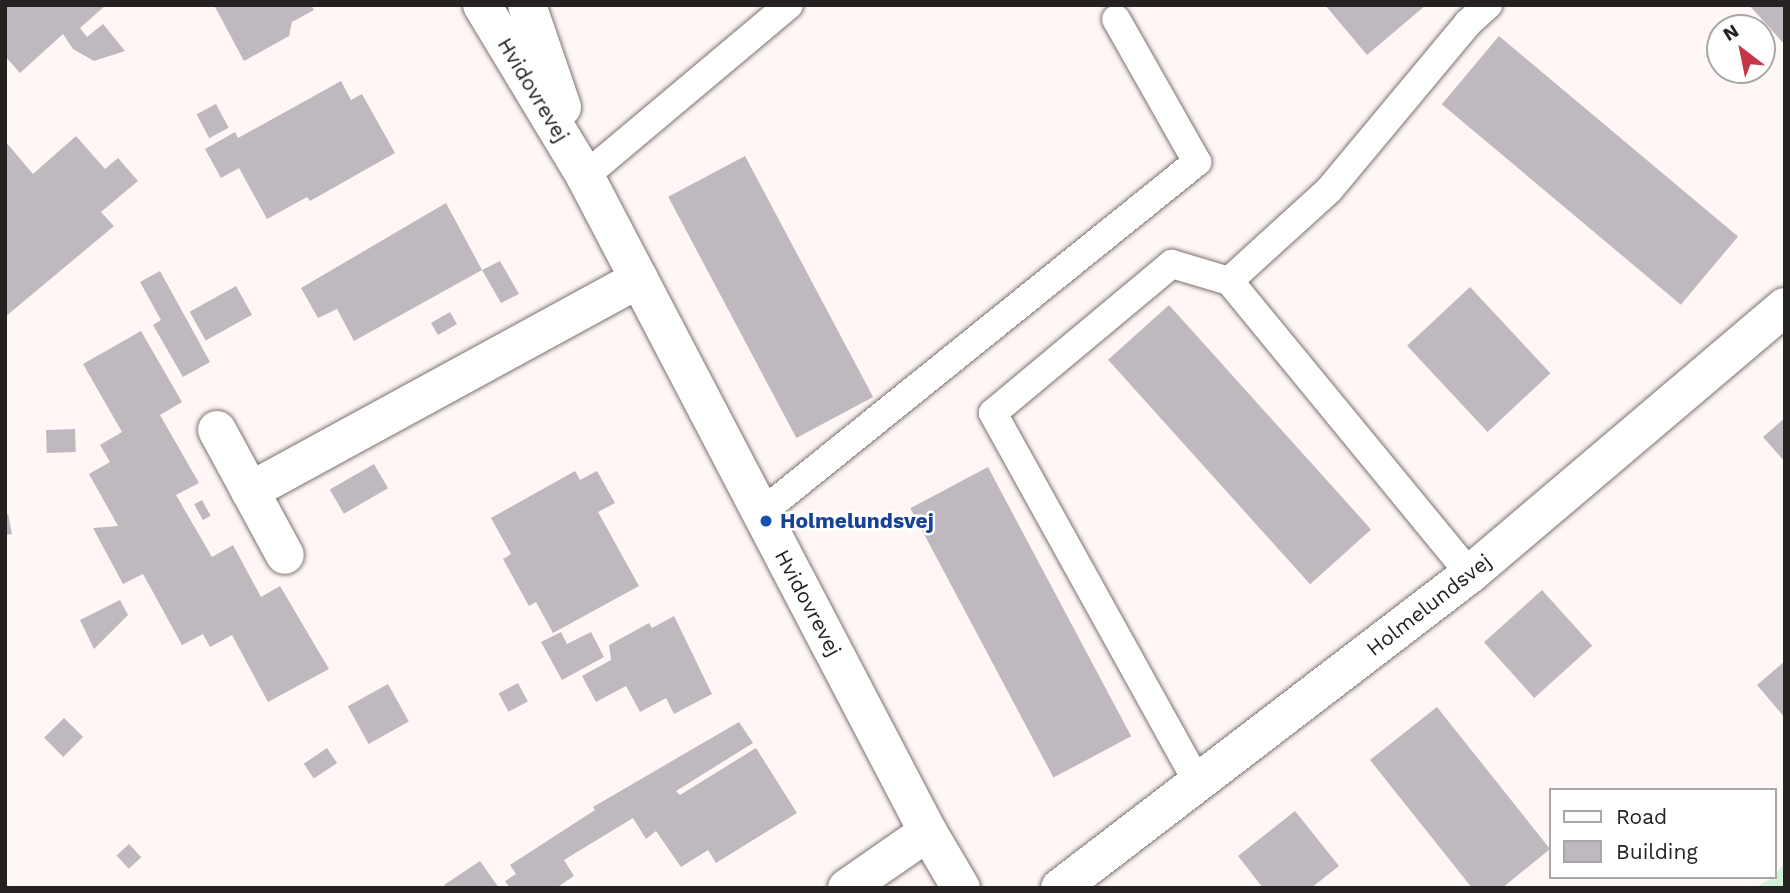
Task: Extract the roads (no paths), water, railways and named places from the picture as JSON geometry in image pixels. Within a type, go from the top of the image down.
[{"type":"street","name":"Hvidovrevej","points":[[482,5],[585,176],[928,832],[961,888]]},
{"type":"street","name":"Hvidovrevej","points":[[527,5],[585,176]]},
{"type":"street","points":[[250,491],[639,279]]},
{"type":"street","name":"Holmelundsvej","points":[[1060,888],[1470,574],[1785,307]]},
{"type":"street","points":[[217,430],[285,555]]},
{"type":"street","points":[[847,888],[928,832]]},
{"type":"lane","points":[[585,176],[789,5]]},
{"type":"lane","points":[[1229,281],[1329,190],[1468,23],[1488,5]]},
{"type":"lane","points":[[761,513],[1197,162],[1116,19]]},
{"type":"lane","points":[[1198,783],[993,413],[1172,264],[1229,281],[1470,574]]},
{"type":"place","name":"Holmelundsvej","points":[[766,521]]}]
